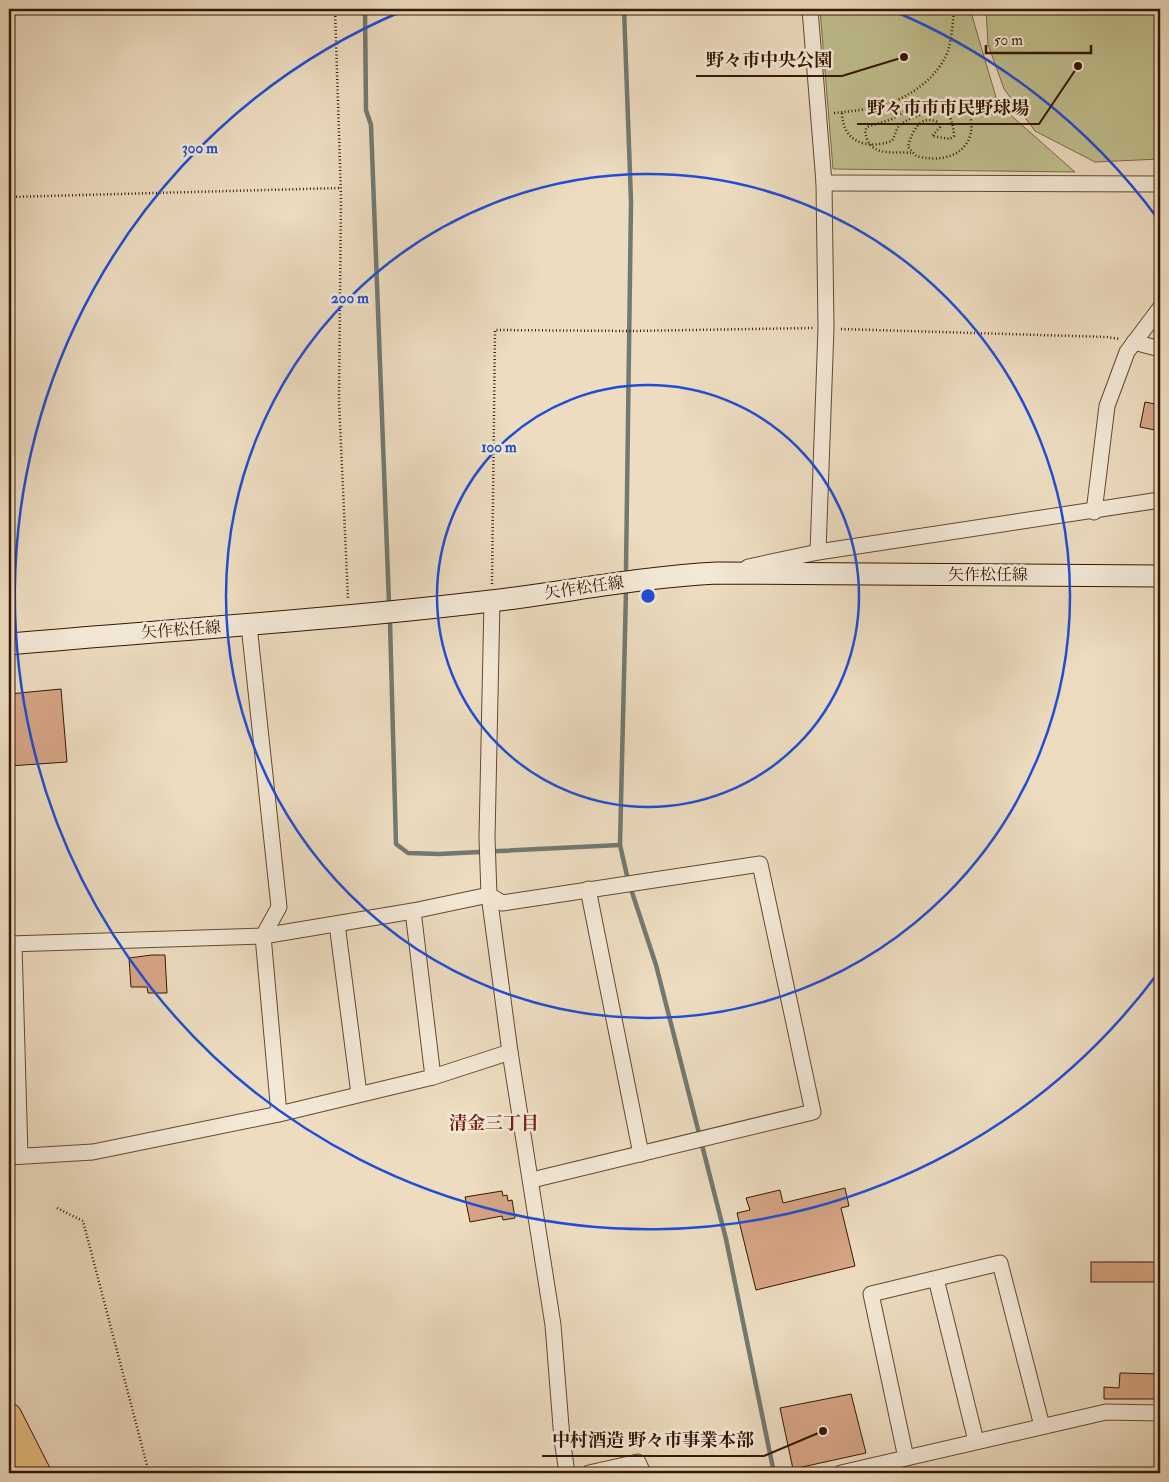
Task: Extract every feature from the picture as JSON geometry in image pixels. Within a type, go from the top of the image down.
[{"type":"highway","points":[[9,1416],[38,1473]]},
{"type":"highway","points":[[9,1461],[15,1473]]},
{"type":"main road","name":"矢作松任線","points":[[9,644],[248,626],[492,601],[667,576],[717,574],[1160,576]]},
{"type":"street","points":[[810,9],[824,183],[826,328],[818,552]]},
{"type":"street","points":[[824,183],[1160,184]]},
{"type":"street","points":[[1094,512],[1107,406],[1126,352],[1160,308]]},
{"type":"street","points":[[1134,342],[1160,349]]},
{"type":"street","points":[[717,574],[818,552],[1094,512],[1160,500]]},
{"type":"street","points":[[492,601],[489,895],[510,1052],[532,1180],[553,1325],[567,1473]]},
{"type":"street","points":[[248,626],[279,906],[263,936],[279,1114]]},
{"type":"street","points":[[510,1052],[434,1077],[279,1114],[93,1152],[14,1157],[11,944],[263,936],[413,911],[489,895],[502,903],[760,864],[813,1112],[532,1180]]},
{"type":"street","points":[[588,889],[641,1154]]},
{"type":"street","points":[[413,911],[434,1077]]},
{"type":"street","points":[[337,924],[359,1094]]},
{"type":"street","points":[[906,1458],[871,1294],[936,1278],[1000,1263],[1042,1426]]},
{"type":"street","points":[[936,1278],[976,1441]]},
{"type":"street","points":[[841,1473],[1106,1412],[1160,1413]]},
{"type":"street","points":[[589,1473],[638,1462],[643,1473]]},
{"type":"path","points":[[336,9],[340,188],[338,401],[349,615]]},
{"type":"path","points":[[834,113],[866,110],[894,103],[912,94],[936,72],[949,49],[954,9]]},
{"type":"path","points":[[910,108],[886,122],[867,127],[865,131],[868,143],[880,152],[913,154],[924,158],[952,156],[968,144],[972,135],[973,124],[967,106]]},
{"type":"path","points":[[842,112],[842,126],[846,133],[860,142],[868,143],[892,140],[898,126],[915,116],[936,110],[943,111],[950,117],[954,136],[950,139],[932,136],[940,127],[940,123],[935,120],[919,124],[912,130],[908,147],[913,154]]},
{"type":"path","points":[[9,197],[340,188]]},
{"type":"path","points":[[492,601],[495,330],[632,331],[826,328],[1107,337],[1134,342]]},
{"type":"path","points":[[57,1208],[83,1221],[149,1473]]},
{"type":"shaded area","points":[[820,9],[970,9],[998,104],[1075,172],[833,169]]},
{"type":"shaded area","points":[[986,9],[1160,9],[1160,159],[1095,162],[1035,131],[1004,89],[988,44]]},
{"type":"building","points":[[1145,402],[1160,405],[1160,431],[1140,427]]},
{"type":"building","points":[[61,689],[67,762],[9,766],[9,694]]},
{"type":"building","points":[[165,955],[167,993],[148,993],[147,987],[131,987],[129,958]]},
{"type":"building","points":[[845,1188],[849,1206],[841,1208],[855,1266],[756,1290],[737,1213],[750,1210],[746,1198],[780,1190],[783,1203]]},
{"type":"building","points":[[502,1191],[503,1196],[507,1195],[508,1201],[512,1200],[515,1218],[503,1220],[502,1216],[470,1222],[465,1197]]},
{"type":"building","points":[[1091,1262],[1156,1262],[1156,1282],[1091,1282]]},
{"type":"building","points":[[1120,1373],[1160,1374],[1160,1399],[1104,1399],[1104,1387],[1119,1388]]},
{"type":"building","points":[[851,1394],[866,1453],[793,1469],[780,1408]]},
{"type":"waterway","points":[[365,9],[366,110],[371,125],[389,603]]},
{"type":"waterway","points":[[624,9],[631,201],[626,569]]},
{"type":"waterway","points":[[626,591],[620,845],[628,880],[656,965],[726,1239],[774,1473]]},
{"type":"waterway","points":[[390,622],[396,844],[408,853],[439,854],[620,845]]},
{"type":"place","name":"野々市中央公園","points":[[904,57]]},
{"type":"place","name":"野々市市市民野球場","points":[[1078,66]]},
{"type":"place","name":"中村酒造 野々市事業本部","points":[[823,1431]]},
{"type":"district","name":"清金三丁目","points":[[494,1123]]}]
